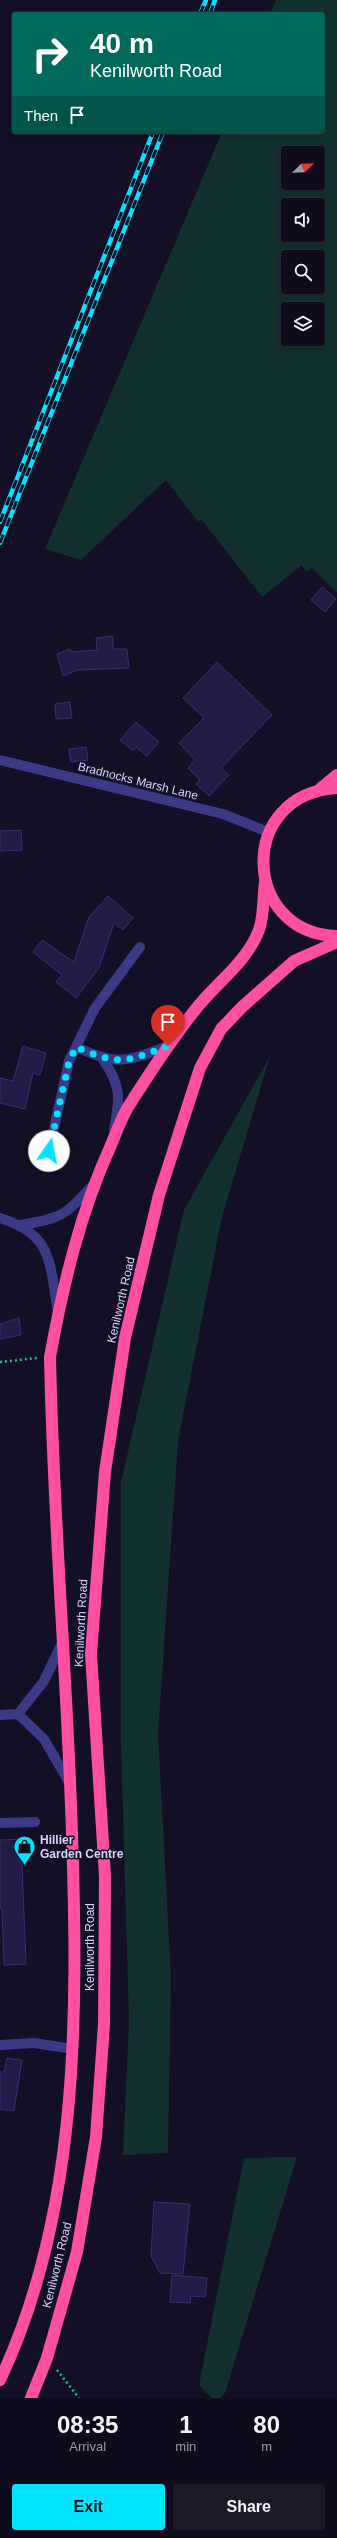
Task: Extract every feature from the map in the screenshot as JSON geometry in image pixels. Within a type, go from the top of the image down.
[{"type":"highway","points":[[337,775],[320,789],[299,798],[281,812],[268,832],[263,857],[265,882],[277,906],[297,925],[323,935],[337,936]]},
{"type":"highway","points":[[320,789],[337,788]]},
{"type":"highway","name":"Kenilworth Road","points":[[0,2380],[15,2349],[47,2243],[66,2129],[75,2025],[74,1887],[50,1357],[58,1312],[93,1185],[127,1109],[168,1046],[196,1009],[250,947],[260,929],[265,882]]},
{"type":"highway","name":"Kenilworth Road","points":[[31,2398],[47,2358],[77,2252],[97,2114],[104,2024],[105,1876],[91,1654],[105,1472],[125,1338],[159,1195],[200,1068],[221,1029],[242,1006],[294,961],[337,942]]},
{"type":"street","name":"Bradnocks Marsh Lane","points":[[0,760],[223,814],[268,832]]},
{"type":"street","points":[[49,1151],[69,1062],[95,1008],[140,947]]},
{"type":"street","points":[[76,1047],[102,1058],[128,1061],[168,1046]]},
{"type":"street","name":"Kenilworth Road","points":[[102,1058],[112,1072],[120,1096],[113,1141]]},
{"type":"street","points":[[20,1224],[49,1220],[67,1213],[93,1185]]},
{"type":"street","points":[[0,1218],[20,1224],[36,1236],[48,1253],[58,1312]]},
{"type":"street","points":[[18,1714],[44,1681],[63,1641]]},
{"type":"street","points":[[0,1715],[18,1714],[44,1739],[70,1785]]},
{"type":"street","points":[[0,1823],[35,1822]]},
{"type":"street","points":[[0,2044],[34,2043],[73,2048]]},
{"type":"path","points":[[0,1362],[50,1357]]},
{"type":"path","points":[[47,2358],[78,2398]]},
{"type":"green space","points":[[276,0],[337,0],[337,593],[312,568],[306,572],[302,565],[262,597],[201,519],[198,522],[166,480],[81,560],[45,549],[221,134],[325,134],[325,12],[271,12]]},
{"type":"green space","points":[[270,1056],[222,1217],[178,1441],[158,1734],[171,1975],[168,2153],[123,2155],[129,2022],[121,1743],[121,1482],[184,1210]]},
{"type":"green space","points":[[297,2157],[225,2393],[220,2398],[212,2398],[199,2385],[244,2158]]},
{"type":"building","points":[[322,587],[336,599],[325,612],[311,600]]},
{"type":"building","points":[[113,636],[113,649],[127,649],[129,668],[77,670],[63,676],[57,654],[70,649],[71,652],[97,650],[96,638]]},
{"type":"building","points":[[217,662],[272,715],[221,768],[229,775],[209,796],[196,784],[200,780],[188,768],[195,760],[179,743],[204,718],[183,698]]},
{"type":"building","points":[[70,702],[72,718],[56,719],[55,704]]},
{"type":"building","points":[[136,722],[159,742],[147,756],[136,747],[133,751],[120,740]]},
{"type":"building","points":[[86,747],[88,760],[71,762],[69,749]]},
{"type":"building","points":[[21,830],[22,850],[0,851],[0,831]]},
{"type":"building","points":[[108,896],[133,918],[123,930],[114,923],[99,968],[76,998],[56,982],[62,975],[33,952],[42,940],[74,962],[89,917]]},
{"type":"building","points":[[23,1046],[46,1053],[40,1075],[33,1073],[25,1109],[0,1103],[0,1078],[13,1081]]},
{"type":"building","points":[[19,1318],[21,1335],[0,1339],[0,1324]]},
{"type":"building","points":[[21,1839],[26,1964],[4,1965],[2,1909],[0,1909],[0,1840]]},
{"type":"building","points":[[7,2058],[22,2060],[14,2111],[0,2109],[0,2072],[4,2072]]},
{"type":"building","points":[[154,2202],[190,2204],[183,2274],[160,2273],[151,2256]]},
{"type":"building","points":[[172,2275],[207,2278],[205,2297],[191,2296],[190,2303],[170,2302]]},
{"type":"railway","points":[[201,12],[206,0]]},
{"type":"railway","points":[[211,12],[215,0]]},
{"type":"railway","points":[[0,522],[152,134]]},
{"type":"railway","points":[[0,543],[162,134]]},
{"type":"place","name":"Hillier Garden Centre","points":[[24,1866]]},
{"type":"route","points":[[49,1151],[69,1062],[76,1047],[102,1058],[128,1061],[168,1046]]}]
